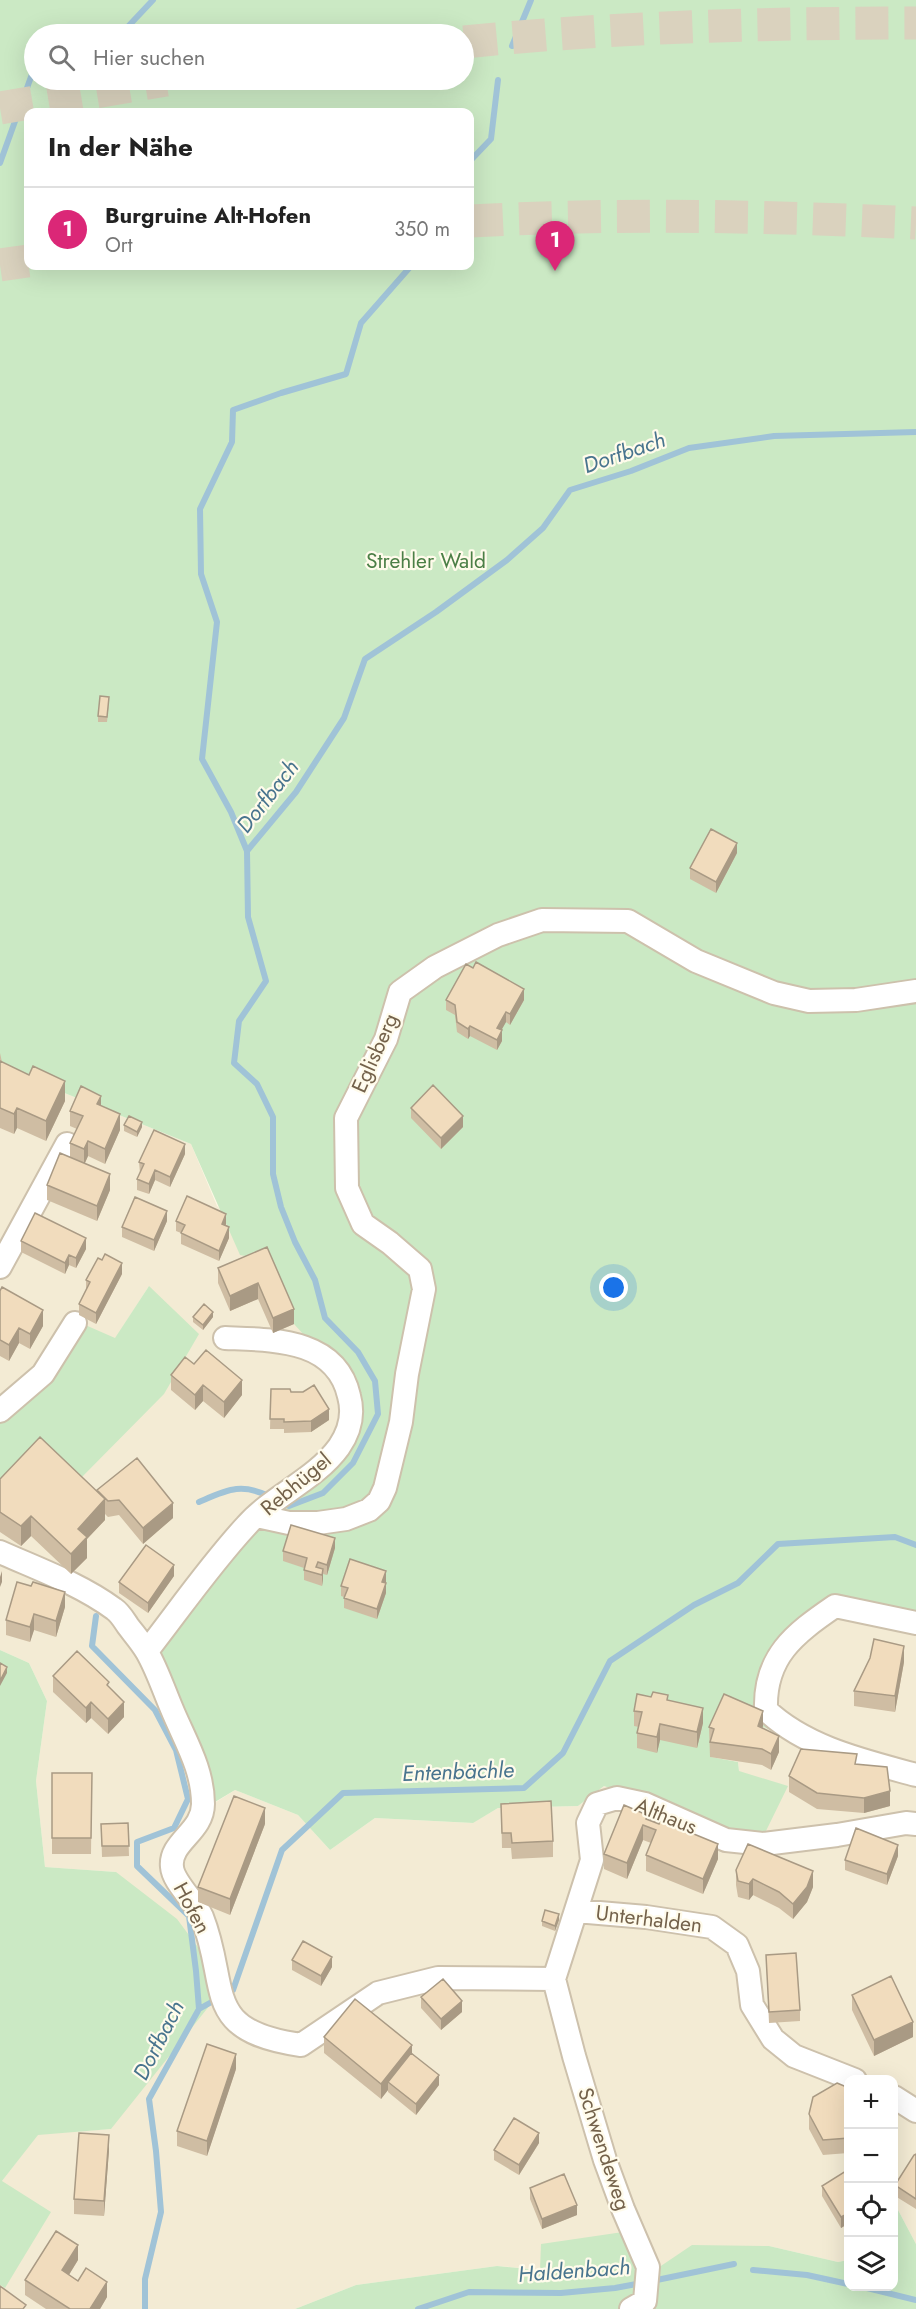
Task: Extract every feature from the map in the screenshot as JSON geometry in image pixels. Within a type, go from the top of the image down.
[{"type":"street","name":"Eglisberg","points":[[271,1504],[289,1523],[318,1523],[346,1519],[369,1510],[379,1501],[385,1488],[401,1422],[407,1374],[424,1289],[420,1269],[390,1243],[363,1224],[346,1188],[346,1118],[386,1039],[400,992],[435,967],[498,935],[542,920],[628,921],[696,961],[739,980],[774,993],[809,1000],[856,1000],[916,991]]},
{"type":"street","points":[[0,1267],[67,1144]]},
{"type":"street","points":[[0,1411],[43,1374],[75,1323]]},
{"type":"street","name":"Rebhügel","points":[[147,1651],[247,1524],[317,1469],[339,1448],[348,1431],[353,1410],[347,1386],[334,1366],[322,1355],[285,1341],[225,1338]]},
{"type":"street","name":"Hofen","points":[[0,1552],[88,1593],[116,1610],[147,1651],[193,1755],[201,1783],[203,1807],[199,1824],[172,1855],[171,1868],[200,1914],[209,1936],[218,1986],[225,2008],[246,2030],[277,2042],[301,2045],[378,1993],[438,1978],[554,1979]]},
{"type":"street","points":[[916,1623],[835,1606],[806,1625],[781,1650],[766,1691],[766,1710],[777,1721],[802,1737],[866,1762],[916,1775]]},
{"type":"street","name":"Althaus","points":[[554,1979],[592,1860],[588,1823],[597,1804],[617,1798],[645,1804],[726,1840],[764,1844],[916,1824]]},
{"type":"street","name":"Unterhalden","points":[[576,1911],[646,1917],[712,1927],[736,1945],[748,1971],[752,2005],[773,2039],[794,2056],[844,2075]]},
{"type":"street","name":"Schwendeweg","points":[[554,1979],[605,2160],[648,2267],[638,2305]]},
{"type":"street","points":[[898,2099],[916,2110]]},
{"type":"shaded area","points":[[0,1067],[191,1144],[217,1206],[273,1260],[353,1410],[216,1802],[235,1790],[298,1815],[330,1850],[375,1818],[472,1823],[498,1808],[578,1806],[604,1786],[719,1827],[739,1771],[738,1762],[710,1757],[766,1710],[781,1650],[835,1606],[916,1623],[916,2244],[898,2210],[898,2075],[844,2075],[844,2261],[838,2262],[769,2246],[643,2278],[497,2266],[356,2285],[295,2309],[0,2309],[0,2285],[5,2288],[2,2181],[38,2134],[111,2129],[116,1872],[45,1867],[36,1781],[47,1701],[29,1663],[0,1650],[0,1494],[79,1480],[149,1286],[115,1339],[0,1414]]},
{"type":"green space","name":"Strehler Wald","points":[[0,0],[916,0],[916,1623],[835,1606],[806,1625],[766,1691],[786,1737],[724,1709],[711,1757],[738,1762],[739,1771],[788,1786],[764,1835],[719,1827],[604,1786],[578,1806],[498,1808],[473,1823],[375,1818],[330,1850],[298,1815],[235,1790],[215,1802],[155,1655],[257,1516],[317,1469],[353,1410],[322,1355],[294,1324],[273,1261],[240,1255],[191,1144],[0,1067]]},
{"type":"green space","points":[[149,1286],[199,1334],[164,1394],[79,1480],[0,1494],[0,1414],[83,1324],[115,1338]]},
{"type":"green space","points":[[0,1650],[29,1663],[47,1701],[36,1781],[45,1867],[116,1872],[177,1919],[226,1985],[111,2129],[38,2135],[2,2181],[51,2212],[5,2288],[0,2285]]},
{"type":"green space","points":[[898,2210],[916,2244],[916,2309],[295,2309],[356,2285],[497,2266],[540,2270],[541,2244],[623,2232],[643,2278],[692,2245],[769,2246],[838,2262],[844,2261],[844,2291],[898,2291]]},
{"type":"building","points":[[100,696],[109,697],[107,717],[98,716]]},
{"type":"building","points":[[711,829],[737,843],[716,882],[690,868]]},
{"type":"building","points":[[476,962],[524,989],[510,1014],[506,1012],[497,1028],[502,1030],[497,1040],[470,1026],[468,1029],[457,1022],[455,1005],[446,1000],[466,964],[473,968]]},
{"type":"building","points":[[0,1061],[29,1075],[33,1066],[65,1081],[46,1121],[17,1108],[14,1114],[0,1108]]},
{"type":"building","points":[[433,1085],[463,1116],[441,1138],[411,1108]]},
{"type":"building","points":[[81,1086],[101,1096],[97,1104],[120,1114],[105,1149],[88,1141],[84,1149],[70,1143],[83,1116],[70,1111]]},
{"type":"building","points":[[129,1116],[142,1122],[137,1132],[124,1125]]},
{"type":"building","points":[[154,1130],[185,1144],[170,1177],[155,1170],[149,1184],[137,1179],[144,1164],[139,1162]]},
{"type":"building","points":[[60,1153],[110,1174],[97,1206],[47,1185]]},
{"type":"building","points":[[187,1196],[226,1214],[222,1224],[229,1227],[219,1251],[181,1233],[185,1225],[176,1221]]},
{"type":"building","points":[[135,1197],[167,1211],[154,1240],[122,1227]]},
{"type":"building","points":[[35,1213],[86,1238],[76,1258],[69,1255],[65,1263],[21,1241]]},
{"type":"building","points":[[267,1247],[294,1309],[273,1318],[258,1283],[230,1296],[218,1268]]},
{"type":"building","points":[[105,1254],[122,1263],[96,1313],[79,1304],[90,1282],[86,1280],[98,1258],[102,1260]]},
{"type":"building","points":[[2,1287],[43,1310],[30,1334],[19,1328],[9,1345],[0,1340],[0,1291]]},
{"type":"building","points":[[204,1304],[213,1312],[203,1325],[193,1317]]},
{"type":"building","points":[[206,1350],[242,1380],[224,1402],[203,1385],[195,1395],[171,1375],[185,1357],[194,1364]]},
{"type":"building","points":[[314,1385],[329,1409],[311,1421],[284,1422],[284,1419],[270,1419],[271,1389],[303,1392]]},
{"type":"building","points":[[40,1437],[105,1499],[78,1529],[87,1537],[71,1554],[31,1516],[21,1526],[0,1512],[0,1479]]},
{"type":"building","points":[[137,1458],[173,1503],[143,1528],[119,1500],[108,1501],[97,1490]]},
{"type":"building","points":[[291,1525],[335,1538],[327,1565],[318,1562],[316,1567],[323,1569],[322,1575],[304,1570],[307,1558],[283,1551]]},
{"type":"building","points":[[146,1545],[174,1565],[148,1603],[119,1582]]},
{"type":"building","points":[[350,1559],[386,1571],[382,1582],[386,1583],[377,1609],[344,1598],[348,1588],[341,1586]]},
{"type":"building","points":[[17,1582],[31,1586],[33,1582],[65,1592],[56,1621],[34,1614],[30,1627],[6,1620]]},
{"type":"building","points":[[874,1639],[904,1646],[895,1696],[854,1691],[870,1658]]},
{"type":"building","points":[[77,1651],[109,1682],[107,1685],[124,1702],[108,1719],[91,1702],[86,1708],[53,1676]]},
{"type":"building","points":[[0,1663],[7,1667],[0,1681]]},
{"type":"building","points":[[653,1692],[668,1695],[667,1700],[703,1708],[697,1732],[660,1724],[657,1737],[637,1733],[642,1712],[634,1711],[637,1694],[651,1697]]},
{"type":"building","points":[[724,1694],[763,1711],[758,1726],[779,1736],[771,1754],[762,1749],[710,1742],[714,1729],[709,1727]]},
{"type":"building","points":[[801,1749],[857,1754],[855,1764],[887,1767],[890,1791],[864,1798],[817,1793],[789,1776]]},
{"type":"building","points":[[52,1773],[92,1773],[91,1838],[52,1838]]},
{"type":"building","points":[[234,1796],[265,1808],[230,1899],[198,1887]]},
{"type":"building","points":[[551,1801],[553,1841],[512,1843],[511,1833],[502,1833],[501,1804]]},
{"type":"building","points":[[624,1805],[647,1815],[646,1819],[659,1824],[660,1820],[718,1844],[703,1879],[646,1855],[656,1830],[643,1825],[627,1863],[604,1854]]},
{"type":"building","points":[[128,1823],[129,1846],[102,1846],[101,1824]]},
{"type":"building","points":[[856,1828],[898,1845],[887,1874],[845,1860]]},
{"type":"building","points":[[748,1844],[813,1871],[807,1887],[793,1904],[779,1892],[753,1879],[749,1884],[738,1881],[736,1870]]},
{"type":"building","points":[[545,1910],[559,1914],[555,1926],[542,1921]]},
{"type":"building","points":[[303,1941],[332,1957],[321,1976],[292,1960]]},
{"type":"building","points":[[796,1953],[800,2010],[769,2012],[766,1955]]},
{"type":"building","points":[[891,1976],[913,2022],[874,2040],[852,1995]]},
{"type":"building","points":[[443,1979],[462,2001],[441,2019],[421,1997]]},
{"type":"building","points":[[355,1999],[412,2045],[381,2084],[324,2037]]},
{"type":"building","points":[[207,2044],[236,2054],[207,2141],[177,2131]]},
{"type":"building","points":[[411,2053],[439,2075],[416,2104],[388,2082]]},
{"type":"building","points":[[837,2083],[844,2086],[844,2138],[823,2140],[809,2114],[813,2097]]},
{"type":"building","points":[[514,2118],[539,2133],[519,2165],[494,2150]]},
{"type":"building","points":[[79,2133],[109,2135],[104,2201],[74,2199]]},
{"type":"building","points":[[916,2154],[916,2199],[898,2187],[898,2180]]},
{"type":"building","points":[[844,2172],[844,2216],[841,2217],[822,2186]]},
{"type":"building","points":[[564,2174],[577,2205],[542,2219],[530,2188]]},
{"type":"building","points":[[56,2231],[78,2245],[62,2270],[78,2281],[86,2268],[107,2282],[90,2309],[70,2309],[25,2280]]},
{"type":"building","points":[[0,2286],[26,2305],[23,2309],[0,2309]]},
{"type":"waterway","points":[[130,24],[153,0]]},
{"type":"waterway","points":[[512,46],[531,0]]},
{"type":"waterway","points":[[474,157],[491,139],[498,80]]},
{"type":"waterway","points":[[0,163],[26,90]]},
{"type":"waterway","points":[[247,851],[231,812],[202,759],[217,622],[201,574],[200,509],[232,442],[233,410],[346,374],[361,323],[407,270]]},
{"type":"waterway","name":"Dorfbach","points":[[280,1502],[289,1506],[323,1493],[353,1463],[378,1414],[375,1381],[358,1352],[325,1318],[315,1280],[295,1242],[281,1207],[273,1174],[273,1117],[257,1084],[234,1063],[239,1021],[266,981],[248,917],[247,851],[296,792],[344,718],[365,659],[436,612],[507,560],[543,528],[570,490],[631,471],[689,448],[774,436],[916,432]]},
{"type":"waterway","name":"Dorfbach","points":[[199,1502],[234,1489],[251,1490],[271,1497]]},
{"type":"waterway","name":"Entenbächle","points":[[199,2009],[233,1990],[282,1850],[343,1793],[524,1788],[563,1753],[610,1661],[694,1605],[738,1583],[778,1544],[895,1537],[916,1545]]},
{"type":"waterway","name":"Dorfbach","points":[[96,1616],[92,1646],[155,1710],[176,1750],[188,1799],[174,1828],[137,1842],[137,1866],[189,1916],[199,2009],[149,2099],[161,2212],[145,2279],[145,2309]]},
{"type":"waterway","name":"Haldenbach","points":[[652,2281],[734,2264]]},
{"type":"waterway","name":"Haldenbach","points":[[753,2270],[807,2275],[844,2283]]},
{"type":"waterway","name":"Haldenbach","points":[[418,2309],[469,2292],[561,2293],[642,2283]]},
{"type":"waterway","name":"Haldenbach","points":[[879,2291],[916,2300]]},
{"type":"tunnel","points":[[474,41],[690,27],[916,23]]},
{"type":"tunnel","points":[[0,108],[107,90]]},
{"type":"tunnel","points":[[474,221],[693,216],[916,223]]},
{"type":"tunnel","points":[[0,265],[24,262]]},
{"type":"place","name":"Burgruine Alt-Hofen","points":[[555,271]]}]
